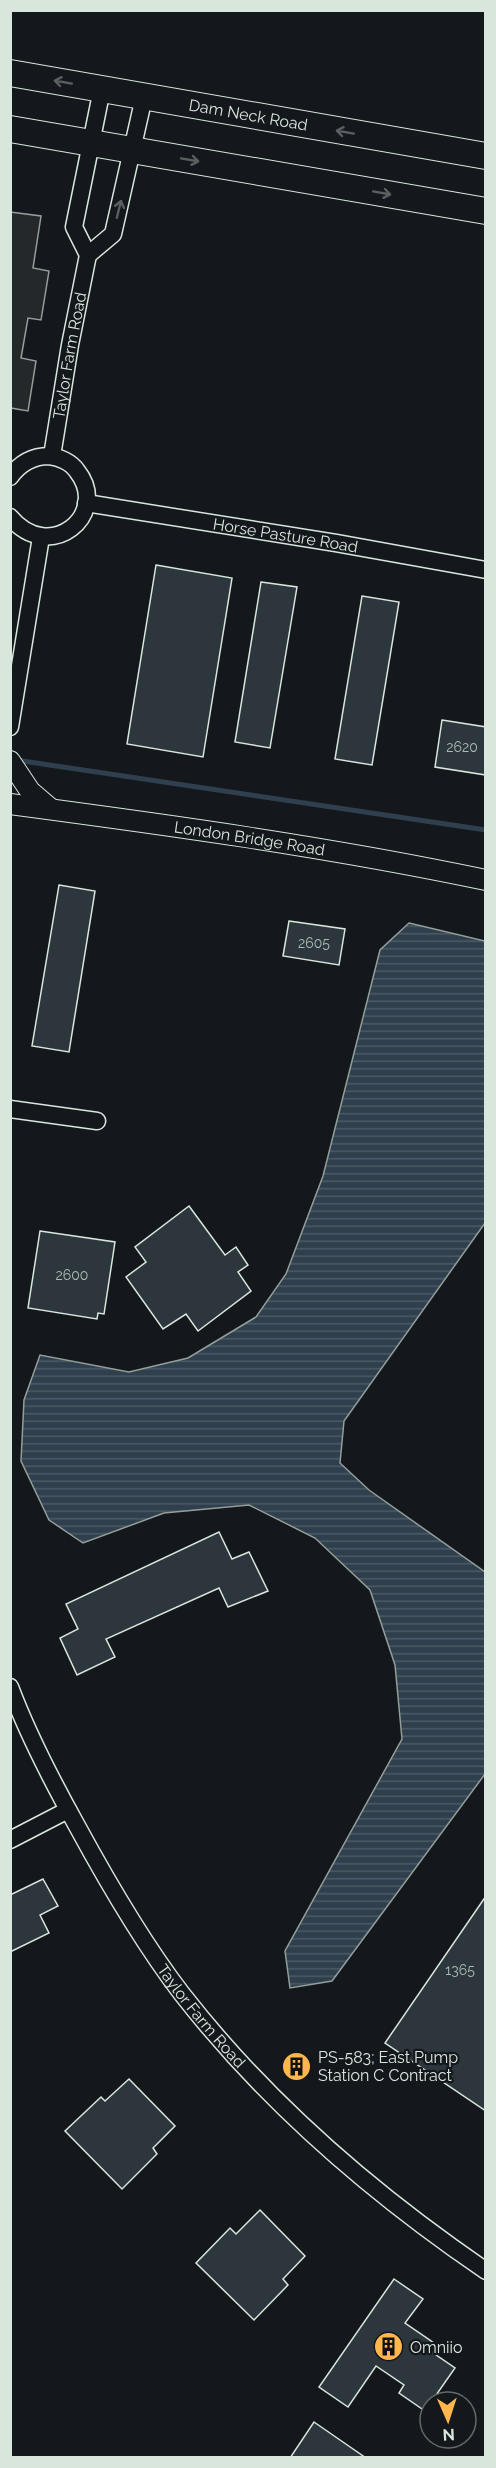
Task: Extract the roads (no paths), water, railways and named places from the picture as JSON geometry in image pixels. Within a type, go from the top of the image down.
[{"type":"main road","name":"Dam Neck Road","points":[[10,73],[486,156]]},
{"type":"main road","points":[[10,129],[486,211]]},
{"type":"street","points":[[102,89],[74,227],[88,255],[113,234],[144,97]]},
{"type":"street","name":"Taylor Farm Road","points":[[52,456],[70,345],[88,255]]},
{"type":"street","points":[[10,477],[27,461],[39,456],[52,456],[65,460],[75,468],[87,491],[82,515],[65,533],[53,537],[29,534],[10,517]]},
{"type":"street","name":"Horse Pasture Road","points":[[86,503],[486,570]]},
{"type":"street","points":[[10,727],[41,537]]},
{"type":"street","points":[[10,761],[30,791],[51,809]]},
{"type":"street","name":"London Bridge Road","points":[[10,804],[409,865],[486,880]]},
{"type":"street","points":[[10,1109],[97,1121]]},
{"type":"street","name":"Taylor Farm Road","points":[[10,1687],[68,1810],[139,1932],[182,1994],[233,2055],[331,2151],[388,2200],[486,2271]]},
{"type":"street","points":[[10,1840],[68,1810]]},
{"type":"water","points":[[409,923],[485,941],[485,1223],[344,1421],[340,1463],[369,1490],[485,1572],[485,1774],[332,1981],[290,1988],[285,1951],[402,1739],[395,1665],[370,1590],[315,1538],[249,1505],[164,1513],[83,1543],[49,1520],[21,1461],[24,1400],[40,1355],[129,1372],[188,1358],[256,1317],[286,1274],[323,1176],[380,950]]},
{"type":"waterway","points":[[16,760],[486,830]]},
{"type":"place","name":"PS-583; East Pump Station C Contract","points":[[297,2066]]},
{"type":"place","name":"Omniio","points":[[389,2347]]}]
